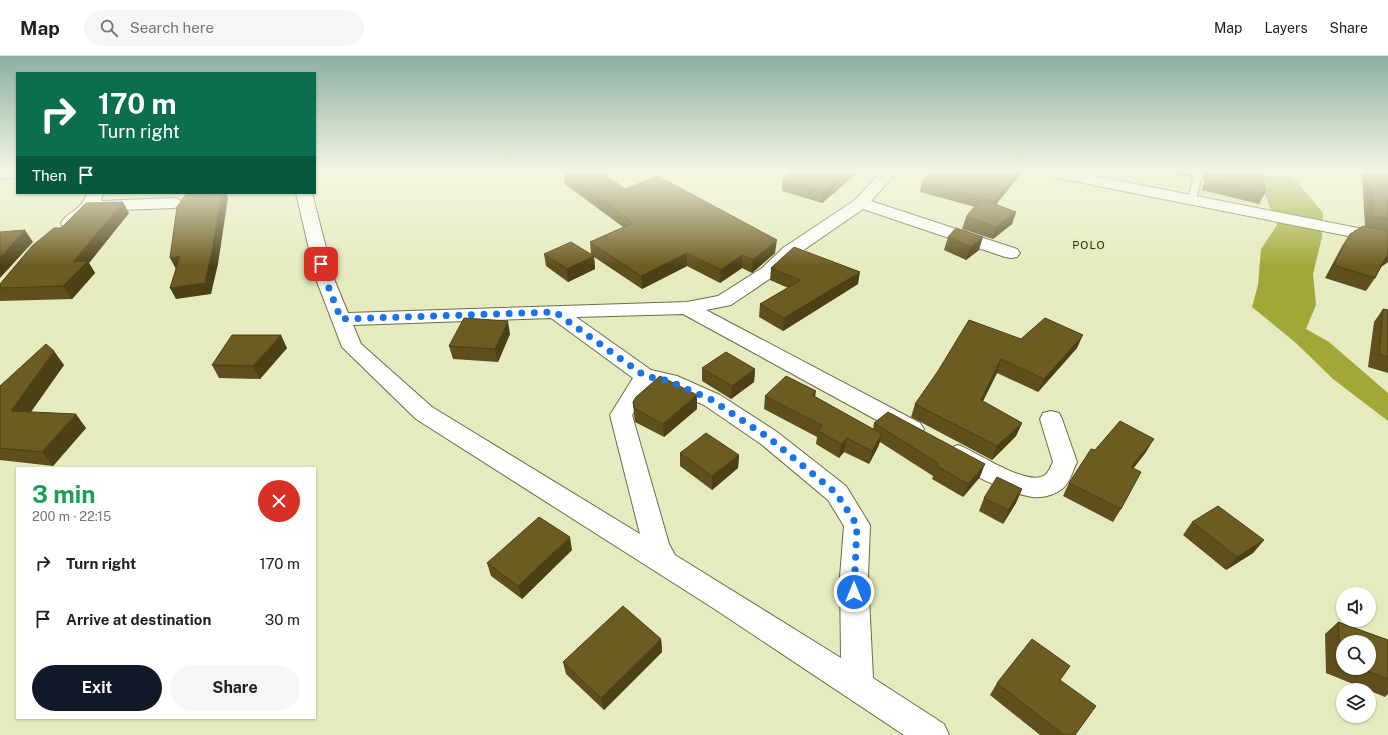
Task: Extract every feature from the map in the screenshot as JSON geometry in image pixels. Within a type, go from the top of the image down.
[{"type":"street","points":[[56,233],[90,203]]},
{"type":"street","points":[[166,203],[174,203]]},
{"type":"street","points":[[306,203],[325,278],[352,347],[424,413],[665,563],[933,735]]},
{"type":"street","points":[[341,319],[687,308],[724,301],[768,272],[782,248],[861,203],[1011,253]]},
{"type":"street","points":[[1205,203],[1388,239]]},
{"type":"street","points":[[687,308],[982,467],[1026,487],[1041,488],[1055,481],[1064,462],[1051,419]]},
{"type":"street","points":[[555,312],[645,376],[669,381],[712,400],[769,438],[836,493],[857,525],[854,577],[858,687]]},
{"type":"street","points":[[645,376],[621,415],[656,544],[665,563]]},
{"type":"shaded area","points":[[1246,203],[1262,203],[1263,206]]},
{"type":"shaded area","points":[[1268,203],[1314,203],[1323,213],[1322,237],[1313,274],[1316,305],[1306,329],[1329,342],[1388,393],[1388,421],[1333,379],[1296,343],[1252,307],[1258,285],[1261,249],[1277,225]]},
{"type":"building","points":[[86,203],[122,203],[73,262],[88,261],[63,286],[0,288],[0,284],[32,246],[54,228],[61,228]]},
{"type":"building","points":[[180,203],[220,203],[205,283],[170,288],[180,256],[170,258],[177,207]]},
{"type":"building","points":[[606,203],[708,203],[777,240],[753,260],[742,255],[721,270],[687,253],[641,276],[590,242],[633,223]]},
{"type":"building","points":[[978,203],[991,203],[1016,212],[996,227],[966,217]]},
{"type":"building","points":[[1372,203],[1388,203],[1388,219],[1373,216]]},
{"type":"building","points":[[1363,226],[1388,231],[1388,255],[1375,278],[1334,265],[1350,234]]},
{"type":"building","points":[[956,228],[983,237],[970,247],[948,237]]},
{"type":"building","points":[[25,230],[0,257],[0,232]]},
{"type":"building","points":[[571,242],[594,256],[567,269],[544,254]]},
{"type":"building","points":[[794,247],[860,272],[784,318],[760,304],[801,280],[771,268]]},
{"type":"building","points":[[1383,309],[1388,310],[1388,357],[1379,354]]},
{"type":"building","points":[[464,318],[508,321],[495,349],[449,346]]},
{"type":"building","points":[[1045,318],[1083,335],[1044,379],[1001,359],[981,400],[1022,423],[997,446],[915,404],[938,371],[969,320],[1021,339]]},
{"type":"building","points":[[232,335],[281,335],[253,366],[212,365]]},
{"type":"building","points":[[46,344],[54,351],[11,411],[76,414],[42,452],[0,448],[0,386]]},
{"type":"building","points":[[726,352],[755,369],[732,386],[702,368]]},
{"type":"building","points":[[660,376],[697,395],[663,424],[634,408],[633,402],[636,397]]},
{"type":"building","points":[[786,376],[816,391],[812,395],[882,434],[872,451],[847,438],[841,444],[818,431],[823,426],[765,396]]},
{"type":"building","points":[[888,412],[985,464],[968,484],[937,466],[939,464],[874,423]]},
{"type":"building","points":[[1120,421],[1154,439],[1131,467],[1141,472],[1121,509],[1069,483],[1091,449],[1095,450]]},
{"type":"building","points":[[706,433],[739,455],[712,476],[680,453]]},
{"type":"building","points":[[997,477],[1022,489],[1008,510],[984,498]]},
{"type":"building","points":[[1218,506],[1264,540],[1237,557],[1192,522]]},
{"type":"building","points":[[539,517],[570,537],[518,586],[487,563]]},
{"type":"building","points":[[623,606],[661,639],[601,698],[563,662]]},
{"type":"building","points":[[1338,627],[1352,627],[1374,635],[1339,635]]},
{"type":"building","points":[[1376,636],[1388,640],[1388,679],[1376,674]]},
{"type":"building","points":[[1032,639],[1070,666],[1060,680],[1096,706],[1075,735],[1064,735],[997,683]]},
{"type":"district","name":"POLO","points":[[1089,245]]},
{"type":"route","points":[[321,264],[341,319],[555,312],[645,376],[669,381],[712,400],[769,438],[836,493],[857,525],[854,592]]}]
